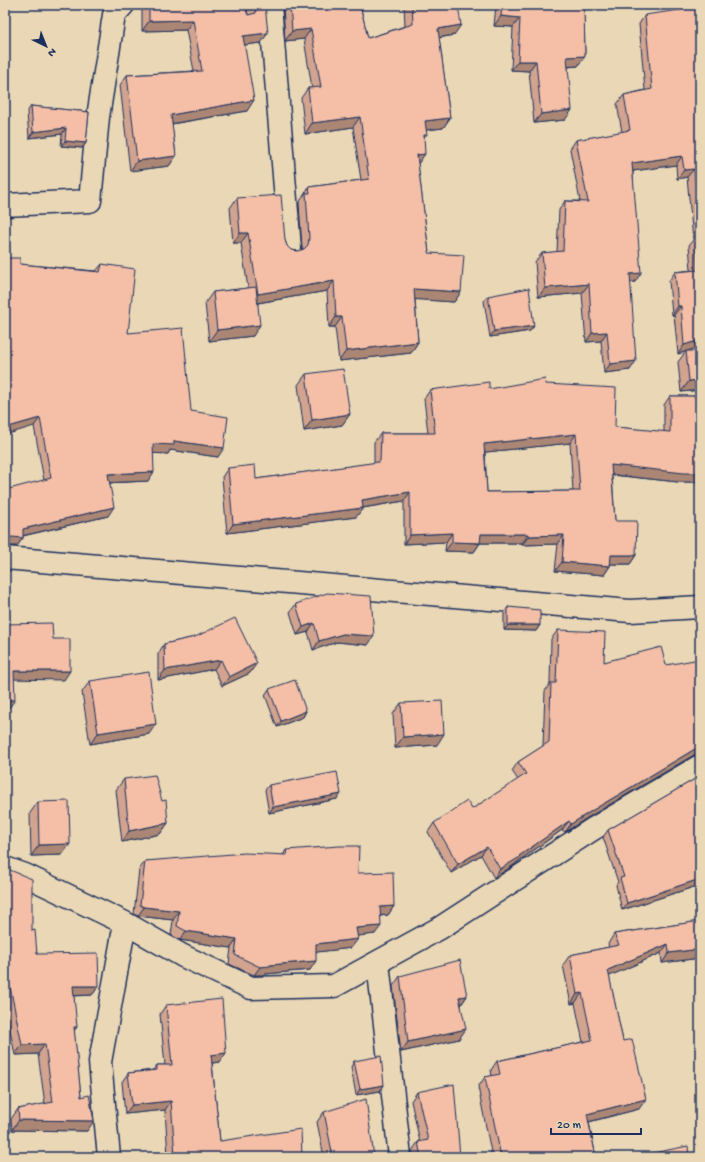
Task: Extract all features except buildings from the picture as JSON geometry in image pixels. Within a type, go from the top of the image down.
[{"type":"street","points":[[5,205],[90,201],[98,117],[114,15],[123,5]]},
{"type":"street","points":[[270,5],[290,249]]},
{"type":"street","points":[[5,558],[630,611],[700,607]]},
{"type":"street","points":[[5,868],[25,875],[125,922],[183,956],[251,988],[334,986],[440,928],[593,829],[700,766]]},
{"type":"street","points":[[109,1157],[100,1062],[125,922]]},
{"type":"street","points":[[378,962],[400,1157]]}]
